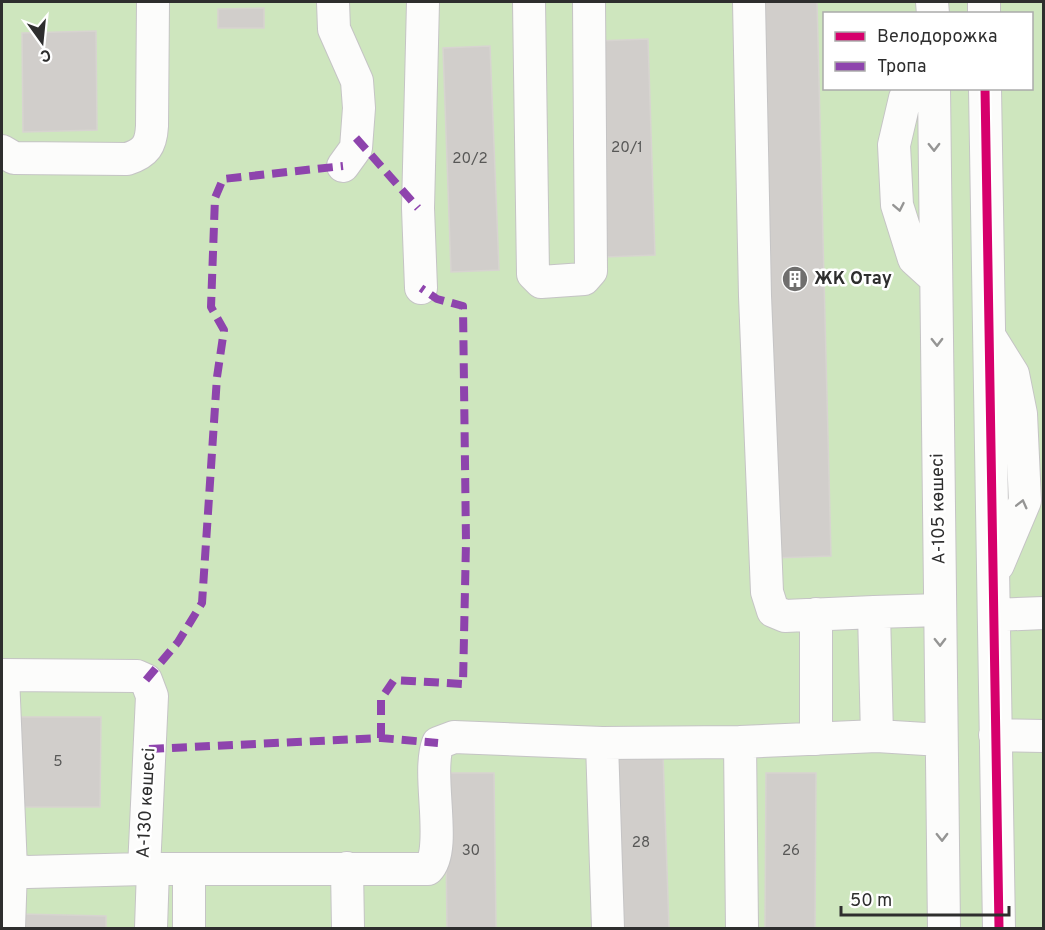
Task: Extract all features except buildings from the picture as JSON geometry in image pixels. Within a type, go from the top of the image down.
[{"type":"street","points":[[2,151],[14,158],[127,159],[143,154],[151,140],[152,126],[153,2]]},
{"type":"street","points":[[333,2],[334,29],[357,81],[359,108],[356,148],[343,166]]},
{"type":"street","points":[[421,288],[418,208],[423,2]]},
{"type":"street","points":[[529,2],[532,274],[541,282],[584,279],[591,271],[589,2]]},
{"type":"street","points":[[749,2],[755,296],[767,592],[773,611],[779,615],[940,610]]},
{"type":"street","points":[[910,90],[905,98],[894,145],[897,205],[914,259],[936,279]]},
{"type":"street","name":"А-105 көшесі","points":[[934,90],[944,928]]},
{"type":"street","points":[[986,90],[999,928]]},
{"type":"street","points":[[874,612],[877,736]]},
{"type":"street","points":[[994,615],[1044,613]]},
{"type":"street","points":[[816,614],[816,739]]},
{"type":"street","points":[[2,675],[11,869],[9,928]]},
{"type":"street","name":"А-130 көшесі","points":[[2,675],[137,676],[146,680],[152,696],[148,869],[347,868],[419,872],[428,869],[433,864],[436,855],[434,761],[438,743],[454,737],[602,742]]},
{"type":"street","points":[[995,735],[1044,735]]},
{"type":"street","points":[[608,928],[602,742],[740,742],[877,736],[941,740]]},
{"type":"street","points":[[740,742],[742,928]]},
{"type":"street","points":[[347,868],[348,928]]},
{"type":"street","points":[[11,869],[27,872],[148,869],[151,928]]},
{"type":"street","points":[[189,869],[189,928]]},
{"type":"street","points":[[927,928],[943,872]]},
{"type":"street","points":[[998,872],[1017,928]]},
{"type":"green space","points":[[2,2],[1043,2],[1043,928],[2,928]]},
{"type":"marked path","points":[[356,138],[418,208]]},
{"type":"marked path","points":[[146,680],[178,642],[202,603],[217,377],[224,330],[211,307],[215,198],[223,179],[343,166]]},
{"type":"marked path","points":[[381,738],[381,699],[394,680],[463,684],[466,542],[463,306],[437,299],[421,288]]},
{"type":"marked path","points":[[149,749],[381,738],[438,743]]},
{"type":"cycle path","points":[[985,90],[999,928]]},
{"type":"place","name":"ЖК Отау","points":[[795,279]]}]
